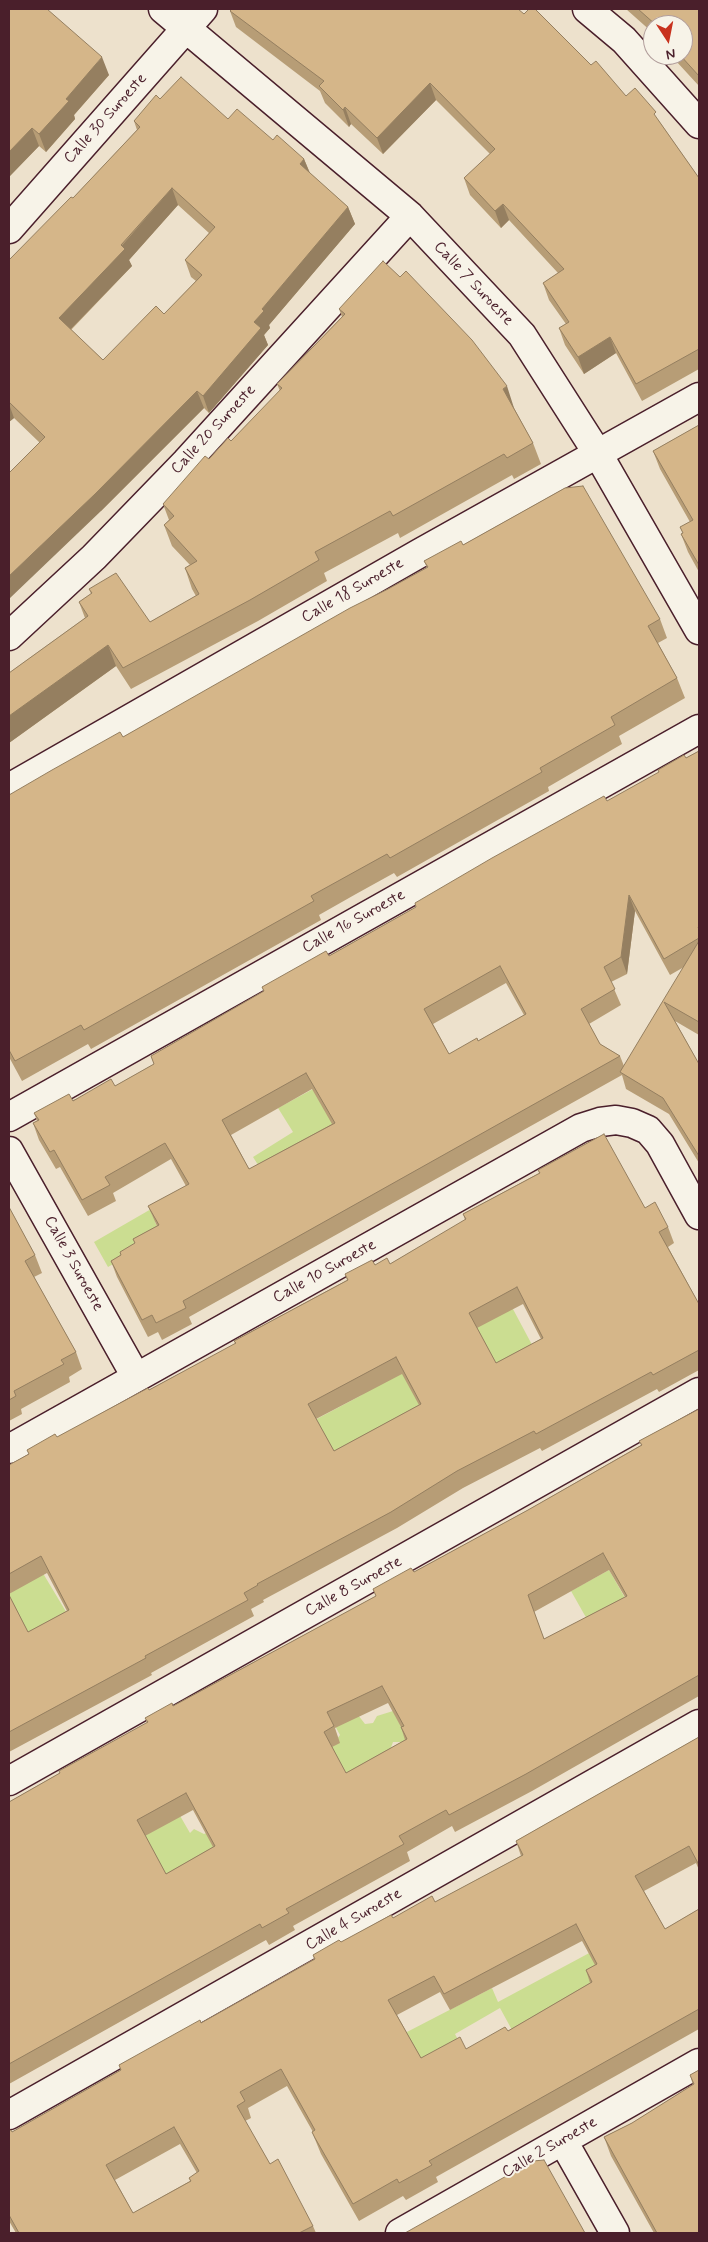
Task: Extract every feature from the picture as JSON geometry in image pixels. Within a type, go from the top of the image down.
[{"type":"street","name":"Calle 7 Suroeste","points":[[163,9],[195,19],[410,216],[522,335],[598,454],[699,630]]},
{"type":"street","points":[[587,9],[624,40],[699,124]]},
{"type":"street","name":"Calle 30 Suroeste","points":[[9,229],[195,19]]},
{"type":"street","name":"Calle 20 Suroeste","points":[[9,636],[94,557],[186,462],[410,216]]},
{"type":"street","name":"Calle 18 Suroeste","points":[[9,788],[699,397]]},
{"type":"street","name":"Calle 16 Suroeste","points":[[9,1117],[699,729]]},
{"type":"street","name":"Calle 10 Suroeste","points":[[9,1449],[581,1128],[600,1122],[616,1120],[632,1123],[648,1130],[660,1144],[699,1216]]},
{"type":"street","name":"Calle 3 Suroeste","points":[[9,1151],[136,1377]]},
{"type":"street","name":"Calle 8 Suroeste","points":[[9,1781],[699,1392]]},
{"type":"street","name":"Calle 4 Suroeste","points":[[9,2115],[699,1724]]},
{"type":"street","name":"Calle 2 Suroeste","points":[[400,2233],[699,2063]]},
{"type":"street","points":[[563,2141],[615,2233]]},
{"type":"green space","points":[[315,1088],[339,1135],[267,1179],[253,1157],[293,1132],[278,1108]]},
{"type":"green space","points":[[210,1175],[155,1222],[162,1236],[108,1267],[94,1242]]},
{"type":"green space","points":[[506,1296],[538,1356],[430,1427],[340,1467],[296,1430],[360,1396]]},
{"type":"green space","points":[[41,1570],[74,1625],[34,1648],[9,1601],[9,1594]]},
{"type":"green space","points":[[609,1570],[636,1617],[588,1621],[571,1591]]},
{"type":"green space","points":[[393,1711],[403,1729],[415,1735],[402,1742],[393,1742],[389,1753],[348,1777],[330,1748],[340,1735],[334,1724],[358,1715],[365,1724],[373,1723],[377,1716]]},
{"type":"green space","points":[[179,1814],[190,1833],[194,1829],[204,1834],[211,1831],[266,1827],[171,1878],[86,1882],[143,1837]]},
{"type":"green space","points":[[606,1944],[630,1965],[512,2030],[500,2008],[455,2034],[464,2051],[425,2071],[405,2033],[492,1988],[498,2002]]},
{"type":"building","points":[[9,9],[47,9],[102,57],[66,99],[69,101],[39,134],[32,128],[9,152]]},
{"type":"building","points":[[232,9],[518,9],[524,14],[529,9],[535,9],[591,65],[596,61],[626,96],[635,88],[656,112],[654,114],[699,178],[699,349],[636,384],[610,337],[578,357],[559,328],[569,322],[543,283],[564,269],[503,204],[495,211],[464,178],[495,149],[430,83],[377,138],[345,107],[343,110],[319,86],[324,81],[230,11]]},
{"type":"building","points":[[638,9],[699,9],[699,76],[689,65],[693,65],[693,15],[645,15]]},
{"type":"building","points":[[181,77],[228,119],[237,109],[273,140],[277,135],[304,159],[300,164],[348,207],[262,309],[264,311],[254,322],[261,328],[203,396],[197,391],[95,494],[9,576],[9,473],[45,437],[9,402],[9,260],[71,197],[73,198],[140,127],[134,121],[156,95],[160,99]],"holes":[[[172,188],[215,227],[185,260],[202,275],[164,314],[156,306],[103,360],[59,318],[125,249],[121,245]]]},
{"type":"building","points":[[383,261],[400,277],[406,271],[472,340],[507,386],[503,389],[533,443],[507,458],[504,454],[393,516],[390,511],[315,552],[319,560],[250,600],[123,668],[108,645],[9,716],[9,673],[88,616],[79,602],[92,593],[89,589],[116,573],[150,622],[199,594],[185,568],[197,561],[164,525],[174,516],[163,504],[205,456],[209,459],[228,438],[231,441],[282,388],[277,384],[345,314],[339,309]]},
{"type":"building","points":[[699,425],[699,565],[681,534],[683,533],[680,527],[693,520],[653,451]]},
{"type":"building","points":[[583,486],[660,619],[648,626],[677,678],[611,717],[615,725],[540,768],[542,772],[390,858],[387,854],[311,896],[314,901],[84,1030],[81,1025],[15,1061],[9,1050],[9,795],[120,732],[123,737],[350,608],[428,567],[424,561],[461,541],[463,545],[565,488]]},
{"type":"building","points":[[699,751],[699,938],[664,959],[629,895],[621,957],[604,967],[615,989],[581,1009],[600,1044],[620,1056],[183,1301],[186,1308],[156,1323],[152,1315],[142,1320],[111,1261],[121,1255],[120,1252],[135,1243],[133,1239],[159,1225],[148,1206],[189,1184],[165,1143],[105,1177],[110,1185],[82,1200],[54,1150],[50,1152],[33,1123],[39,1120],[34,1113],[69,1094],[73,1101],[111,1079],[115,1086],[154,1064],[151,1056],[264,991],[262,987],[326,951],[329,956],[416,907],[415,903],[492,858],[604,796],[607,801],[659,772],[658,770],[684,755],[686,758]],"holes":[[[500,966],[526,1014],[478,1041],[477,1038],[449,1054],[424,1009]],[[306,1073],[335,1123],[249,1169],[222,1120]]]},
{"type":"building","points":[[699,941],[699,1022],[664,1002],[699,1064],[699,1156],[663,1098],[620,1072]]},
{"type":"building","points":[[604,1134],[645,1208],[655,1202],[668,1227],[659,1232],[699,1304],[699,1350],[653,1375],[651,1372],[536,1434],[534,1431],[457,1471],[391,1512],[257,1584],[244,1593],[248,1600],[9,1732],[9,1595],[28,1632],[69,1610],[41,1556],[9,1574],[9,1465],[29,1454],[27,1450],[55,1434],[57,1437],[148,1388],[149,1390],[236,1343],[234,1341],[348,1280],[345,1274],[372,1260],[375,1265],[387,1258],[390,1264],[466,1219],[463,1214],[540,1173],[538,1170]],"holes":[[[517,1287],[543,1338],[496,1363],[469,1313]],[[396,1357],[421,1404],[334,1451],[308,1404]]]},
{"type":"building","points":[[9,1207],[35,1255],[25,1261],[76,1352],[61,1360],[64,1364],[14,1391],[16,1396],[9,1400]]},
{"type":"building","points":[[699,1409],[699,1675],[526,1774],[449,1815],[446,1810],[399,1836],[404,1844],[286,1909],[289,1913],[262,1928],[260,1924],[9,2064],[9,1802],[60,1773],[59,1771],[148,1722],[145,1718],[172,1703],[173,1706],[376,1596],[373,1589],[411,1568],[414,1572],[528,1510],[642,1445],[639,1441]],"holes":[[[603,1553],[627,1596],[544,1639],[528,1595]],[[382,1686],[404,1726],[401,1727],[407,1739],[346,1773],[324,1732],[334,1726],[327,1712]],[[186,1793],[215,1846],[166,1874],[137,1820]]]},
{"type":"building","points":[[699,1737],[699,1865],[689,1846],[635,1876],[665,1929],[699,1909],[699,2009],[429,2161],[432,2165],[399,2183],[397,2179],[353,2204],[315,2138],[312,2132],[315,2130],[281,2069],[240,2092],[245,2101],[237,2106],[270,2164],[278,2159],[313,2226],[299,2233],[19,2233],[9,2215],[9,2131],[11,2130],[12,2132],[121,2070],[119,2065],[200,2020],[201,2023],[315,1959],[313,1955],[339,1940],[341,1942],[391,1915],[393,1918],[432,1896],[435,1902],[523,1855],[516,1841]],"holes":[[[576,1924],[597,1964],[586,1970],[592,1982],[508,2031],[505,2027],[466,2049],[460,2037],[421,2058],[388,2000],[434,1976],[444,1994]],[[174,2127],[199,2171],[189,2178],[191,2181],[133,2213],[106,2165]]]},
{"type":"building","points":[[699,2070],[699,2233],[657,2233],[604,2137],[632,2123],[694,2084],[690,2075]]},
{"type":"building","points":[[544,2160],[585,2233],[405,2233],[533,2161]]}]
